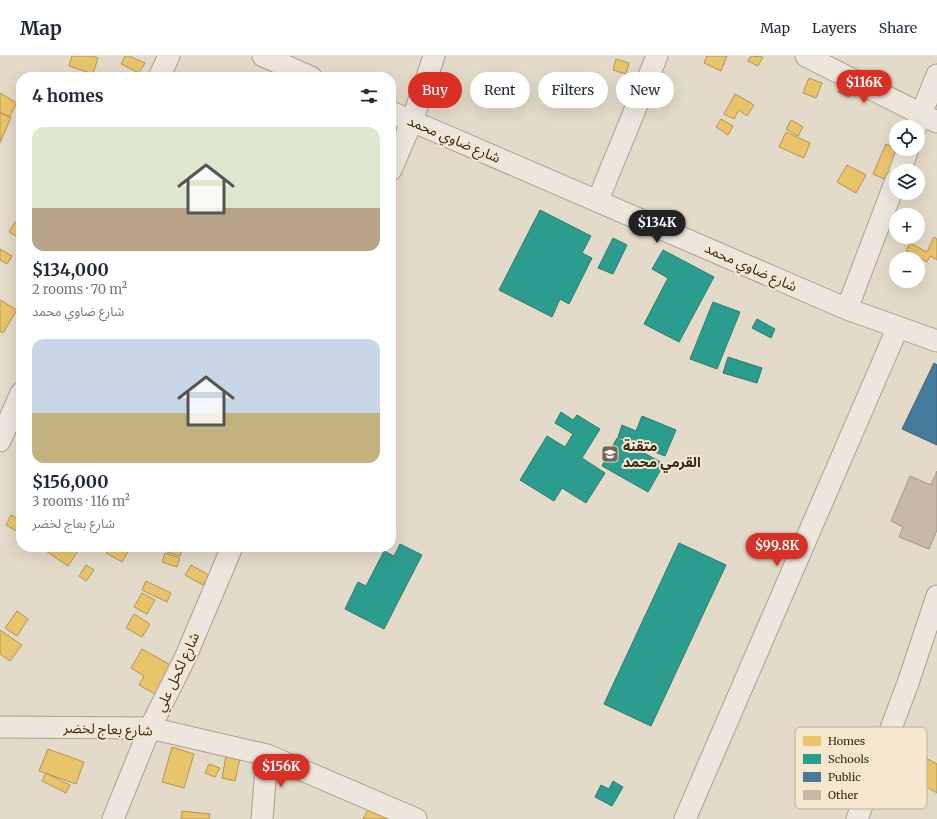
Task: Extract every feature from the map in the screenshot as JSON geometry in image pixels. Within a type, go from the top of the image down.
[{"type":"street","points":[[161,72],[168,56]]},
{"type":"street","points":[[263,56],[300,72]]},
{"type":"street","points":[[396,158],[412,121],[434,56]]},
{"type":"street","points":[[598,200],[657,56]]},
{"type":"street","points":[[806,56],[923,120]]},
{"type":"street","points":[[925,121],[937,75]]},
{"type":"street","name":"شارع ضاوي محمد","points":[[396,114],[598,200],[847,309],[937,341]]},
{"type":"street","points":[[847,309],[889,198]]},
{"type":"street","points":[[685,819],[898,327]]},
{"type":"street","points":[[0,441],[16,404]]},
{"type":"street","name":"شارع لكحل علي","points":[[113,819],[150,728],[186,656],[230,552]]},
{"type":"street","points":[[892,727],[937,596]]},
{"type":"street","name":"شارع بعاج لخضر","points":[[0,727],[150,728],[267,755],[416,819]]},
{"type":"street","points":[[262,819],[267,755]]},
{"type":"street","points":[[857,819],[861,809]]},
{"type":"building: Homes","points":[[72,56],[92,56],[98,58],[94,72],[87,72],[69,66]]},
{"type":"building: Homes","points":[[125,56],[129,56],[145,63],[140,72],[121,64]]},
{"type":"building: Homes","points":[[707,56],[727,56],[721,71],[704,63]]},
{"type":"building: Homes","points":[[751,56],[763,57],[758,66],[748,61]]},
{"type":"building: Homes","points":[[616,59],[629,63],[627,72],[613,70]]},
{"type":"building: Homes","points":[[809,78],[822,83],[816,98],[803,93]]},
{"type":"building: Homes","points":[[0,93],[16,102],[16,105],[9,117],[0,112]]},
{"type":"building: Homes","points":[[735,94],[754,105],[747,116],[739,110],[734,119],[724,114]]},
{"type":"building: Homes","points":[[0,113],[11,117],[0,143]]},
{"type":"building: Homes","points":[[721,119],[733,126],[728,135],[716,127]]},
{"type":"building: Homes","points":[[791,120],[803,127],[798,136],[786,129]]},
{"type":"building: Homes","points":[[786,132],[810,143],[804,158],[779,147]]},
{"type":"building: Homes","points":[[886,144],[889,145],[889,156],[898,156],[897,164],[889,164],[889,181],[873,174]]},
{"type":"building: Homes","points":[[847,165],[866,175],[856,193],[837,182]]},
{"type":"building: Homes","points":[[15,222],[16,222],[16,236],[9,232]]},
{"type":"building: Homes","points":[[934,237],[937,239],[937,260],[930,256],[927,262],[925,261],[925,252],[906,251],[910,244],[912,244],[927,252]]},
{"type":"building: Homes","points":[[0,249],[12,256],[7,264],[0,260]]},
{"type":"building: Homes","points":[[0,300],[16,309],[16,312],[3,333],[0,331]]},
{"type":"building: Homes","points":[[11,515],[16,518],[16,531],[6,525]]},
{"type":"building: Homes","points":[[47,552],[77,552],[68,566]]},
{"type":"building: Homes","points":[[107,552],[128,552],[122,562],[106,553]]},
{"type":"building: Homes","points":[[167,552],[181,552],[180,556]]},
{"type":"building: Homes","points":[[165,553],[180,558],[177,567],[162,562]]},
{"type":"building: Homes","points":[[86,565],[94,570],[86,581],[79,576]]},
{"type":"building: Homes","points":[[191,565],[209,575],[203,585],[185,575]]},
{"type":"building: Homes","points":[[146,581],[171,593],[167,602],[142,590]]},
{"type":"building: Homes","points":[[142,593],[155,600],[147,614],[134,607]]},
{"type":"building: Homes","points":[[17,611],[28,619],[17,636],[5,628]]},
{"type":"building: Homes","points":[[134,614],[150,624],[142,637],[126,628]]},
{"type":"building: Homes","points":[[0,630],[22,645],[10,661],[0,654]]},
{"type":"building: Homes","points":[[142,649],[183,672],[167,701],[139,685],[144,676],[131,668]]},
{"type":"building: Homes","points":[[172,747],[194,754],[184,788],[162,782]]},
{"type":"building: Homes","points":[[48,749],[84,762],[76,784],[39,771]]},
{"type":"building: Homes","points":[[227,750],[241,753],[235,781],[222,778]]},
{"type":"building: Homes","points":[[927,759],[937,764],[937,793],[927,787]]},
{"type":"building: Homes","points":[[209,764],[220,768],[215,777],[205,773]]},
{"type":"building: Homes","points":[[46,773],[70,785],[66,793],[42,781]]},
{"type":"building: Homes","points":[[375,796],[395,819],[363,819]]},
{"type":"building: Homes","points":[[182,811],[210,814],[209,819],[181,819]]},
{"type":"building: Schools","points":[[540,210],[591,236],[582,253],[592,258],[569,304],[560,299],[552,317],[499,290]]},
{"type":"building: Schools","points":[[613,238],[627,245],[613,274],[598,268]]},
{"type":"building: Schools","points":[[663,250],[714,277],[679,342],[644,324],[668,278],[652,269]]},
{"type":"building: Schools","points":[[713,302],[740,312],[717,369],[690,359]]},
{"type":"building: Schools","points":[[757,319],[775,329],[771,338],[752,328]]},
{"type":"building: Schools","points":[[728,357],[762,368],[757,383],[723,373]]},
{"type":"building: Schools","points":[[561,412],[573,420],[577,415],[600,429],[582,458],[605,473],[586,503],[562,488],[554,501],[520,480],[547,436],[565,447],[573,434],[555,423]]},
{"type":"building: Schools","points":[[642,416],[676,430],[665,456],[618,437],[622,425],[636,431]]},
{"type":"building: Schools","points":[[617,438],[664,464],[648,492],[602,466]]},
{"type":"building: Schools","points":[[679,543],[726,565],[651,726],[604,704]]},
{"type":"building: Schools","points":[[400,544],[422,555],[384,629],[345,609],[358,582],[366,586],[383,552],[394,556]]},
{"type":"building: Schools","points":[[613,781],[623,787],[612,806],[595,797],[601,785],[609,789]]},
{"type":"building: Public","points":[[934,363],[937,365],[937,445],[902,429]]},
{"type":"building: Other","points":[[849,73],[859,79],[849,97],[838,92]]},
{"type":"building: Other","points":[[937,471],[937,530],[929,549],[899,537],[903,527],[891,521],[910,476],[931,485]]},
{"type":"place","name":"متقنة القرمي محمد","points":[[610,454]]}]
